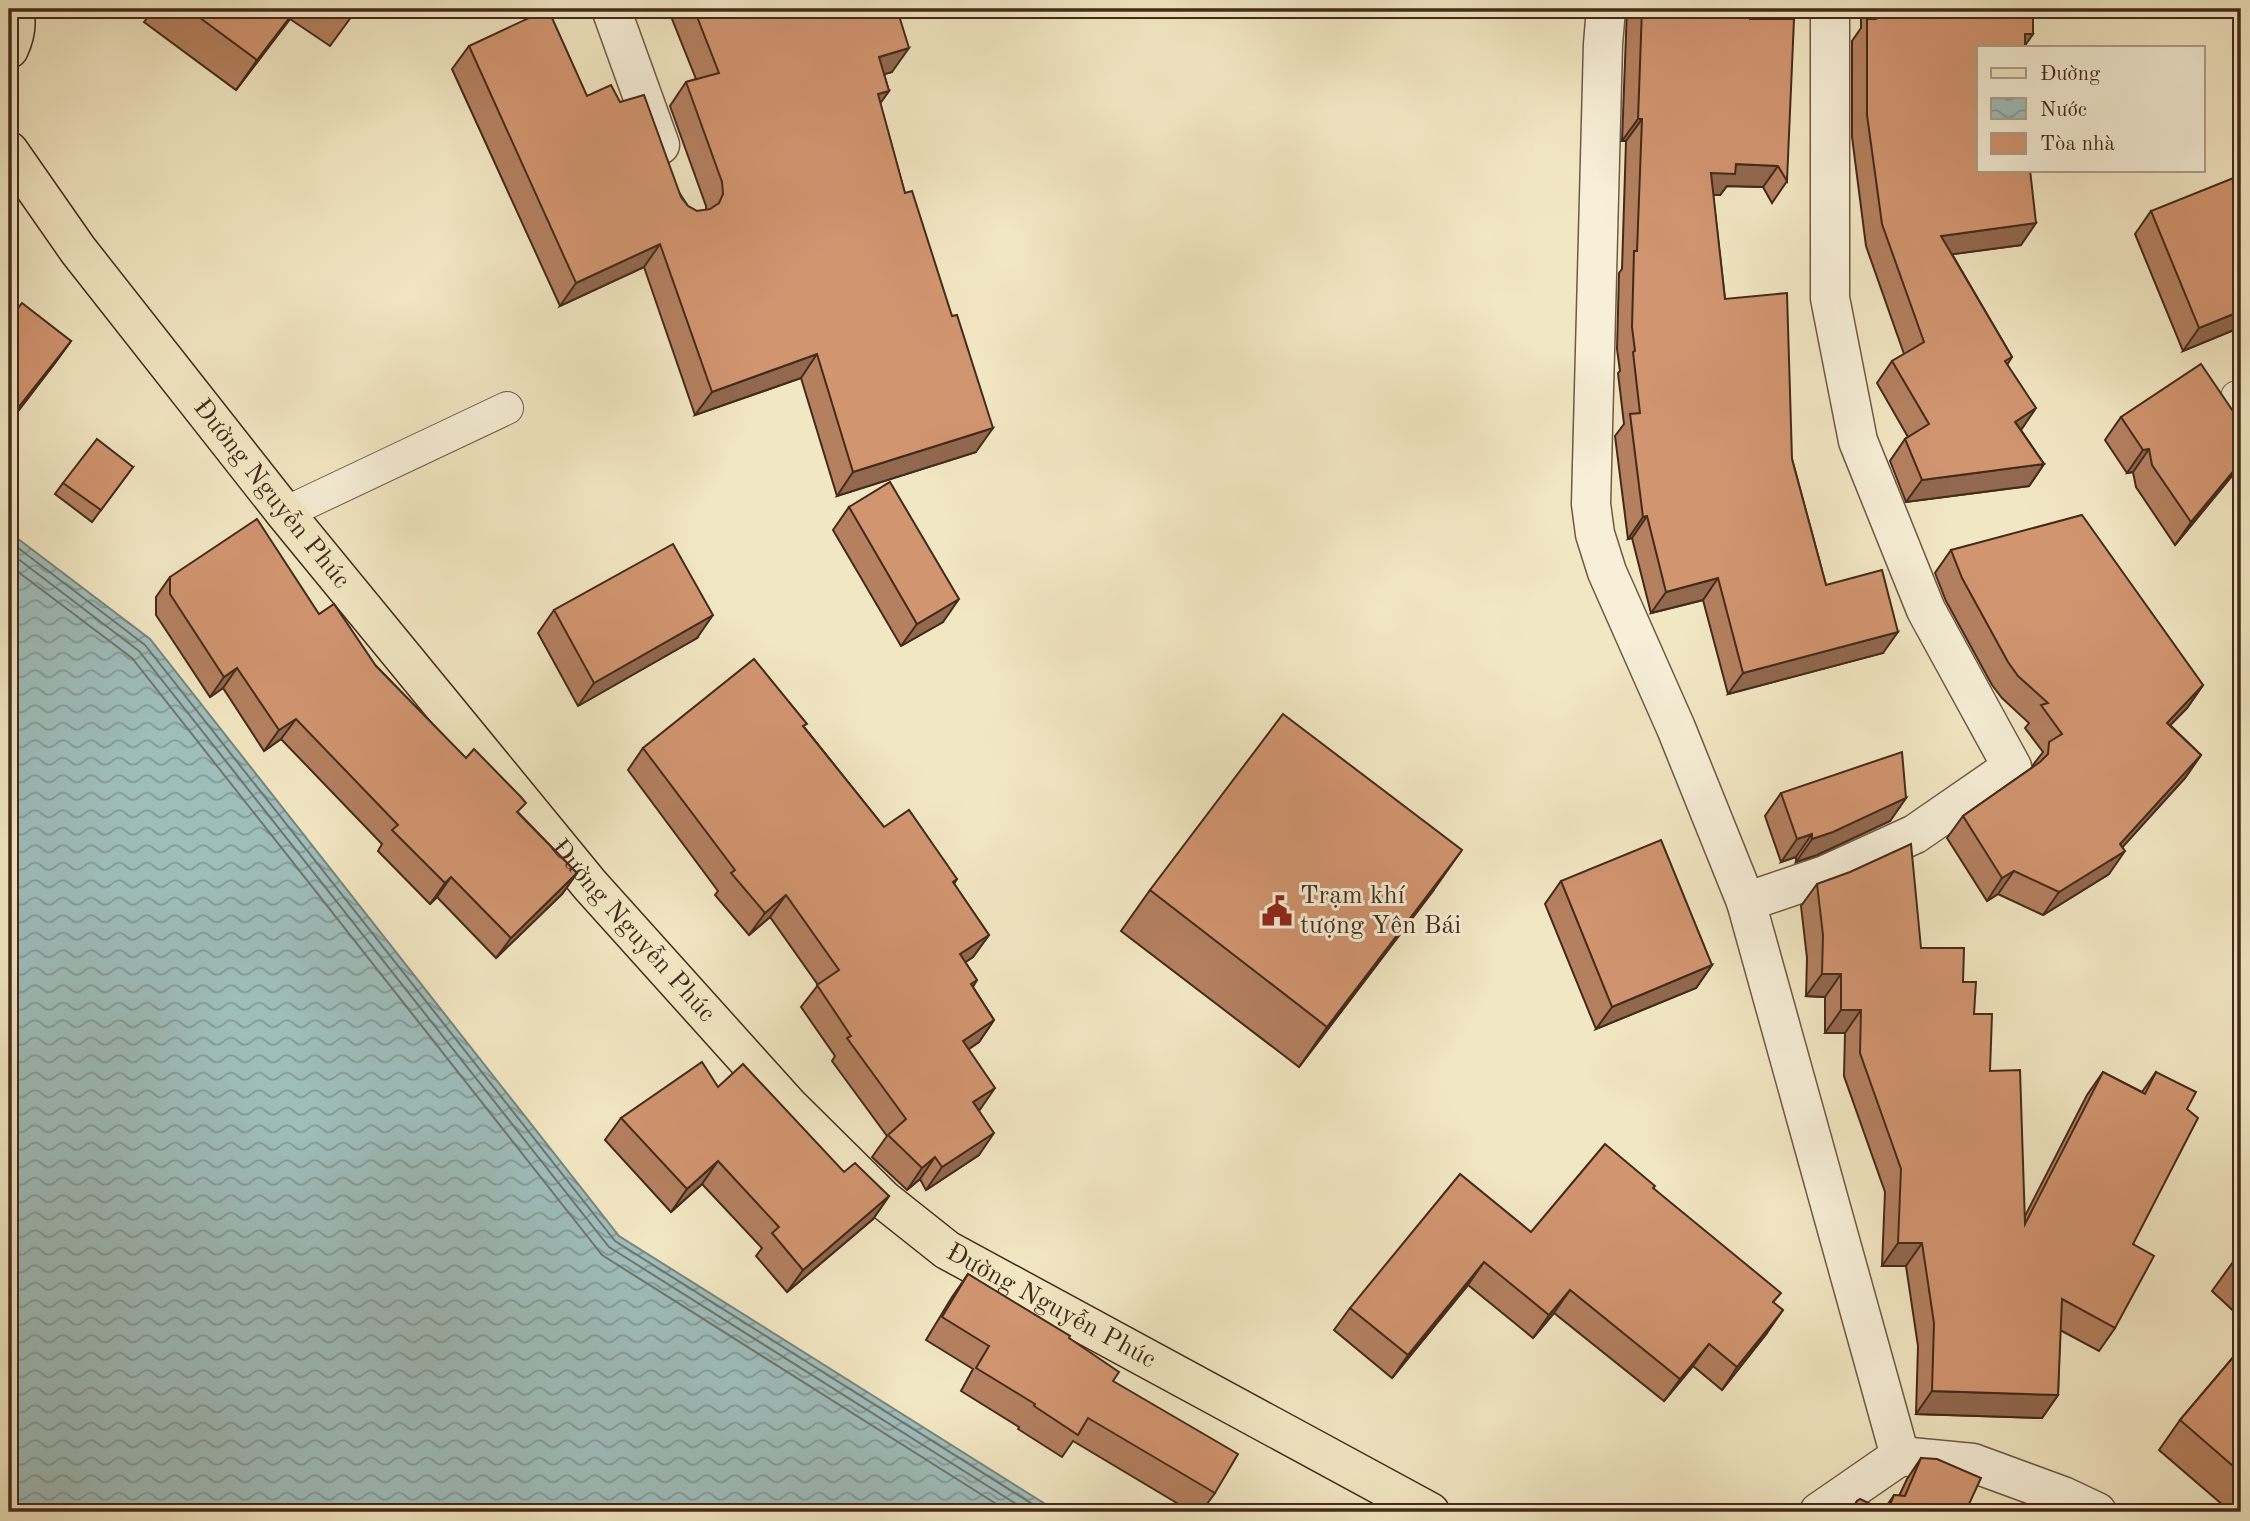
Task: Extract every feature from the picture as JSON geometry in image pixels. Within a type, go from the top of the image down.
[{"type":"main road","points":[[9,48],[15,37],[16,16],[13,9]]},
{"type":"main road","name":"Đường Nguyễn Phúc","points":[[9,151],[78,250],[285,513],[590,885],[788,1105],[884,1200],[947,1250],[1430,1512]]},
{"type":"street","points":[[611,9],[671,174]]},
{"type":"street","points":[[1606,9],[1591,504],[1595,534],[1607,572],[1676,728],[1746,901],[1900,1456]]},
{"type":"street","points":[[1746,901],[1825,875],[1915,834],[2012,767],[1926,610],[1858,441],[1830,298],[1830,9]]},
{"type":"street","points":[[1819,1512],[1900,1456],[1973,1462],[2063,1496],[2097,1512]]},
{"type":"lane","points":[[285,513],[507,408]]},
{"type":"water","points":[[9,532],[150,639],[619,1236],[1058,1512],[9,1512]]},
{"type":"building","points":[[188,9],[296,9],[257,60]]},
{"type":"building","points":[[341,9],[357,9],[352,16]]},
{"type":"building","points":[[548,9],[587,96],[611,85],[620,102],[644,95],[681,197],[688,206],[697,211],[710,209],[719,203],[723,194],[722,182],[686,82],[719,73],[694,9],[897,9],[909,48],[879,57],[889,91],[878,94],[905,193],[912,191],[952,316],[957,315],[993,428],[853,472],[817,354],[712,392],[660,244],[576,283],[469,46]]},
{"type":"building","points":[[1642,9],[1750,9],[1750,19],[1794,19],[1787,181],[1778,166],[1736,164],[1735,174],[1711,173],[1725,299],[1787,293],[1792,459],[1826,585],[1882,570],[1898,632],[1743,673],[1718,578],[1666,592],[1647,516],[1643,517],[1630,414],[1640,413],[1632,327],[1642,119],[1638,119]]},
{"type":"building","points":[[1877,9],[2033,9],[2033,34],[2025,34],[2025,46],[1977,46],[1977,172],[2030,172],[2036,223],[1941,236],[2012,357],[2005,361],[2036,408],[2015,422],[2044,464],[1922,480],[1905,439],[1929,424],[1892,361],[1924,342],[1882,224],[1867,115],[1867,19],[1876,19]]},
{"type":"building","points":[[2241,175],[2241,311],[2199,328],[2151,211]]},
{"type":"building","points":[[22,303],[71,341],[17,409],[9,403],[9,320]]},
{"type":"building","points":[[2201,364],[2241,423],[2241,462],[2191,522],[2152,465],[2149,449],[2143,450],[2121,417]]},
{"type":"building","points":[[97,439],[133,467],[101,510],[63,483]]},
{"type":"building","points":[[890,482],[959,599],[917,624],[849,507]]},
{"type":"building","points":[[2082,515],[2203,685],[2167,723],[2201,755],[2120,844],[2125,851],[2059,892],[2014,871],[2002,878],[1963,816],[2040,762],[2048,754],[2049,742],[2062,734],[2041,705],[2048,703],[2018,676],[2008,662],[1962,578],[1951,550]]},
{"type":"building","points":[[257,519],[319,614],[334,604],[376,666],[466,758],[474,749],[521,797],[526,803],[517,812],[577,873],[511,938],[451,877],[445,883],[392,830],[398,825],[296,719],[279,730],[237,668],[224,677],[170,594],[170,577]]},
{"type":"building","points":[[673,544],[713,615],[594,683],[554,610]]},
{"type":"building","points":[[754,659],[807,724],[803,726],[884,827],[909,810],[957,879],[953,882],[989,935],[960,954],[977,980],[971,984],[994,1020],[963,1041],[995,1088],[973,1102],[994,1133],[942,1167],[935,1157],[922,1168],[888,1135],[906,1119],[847,1038],[851,1036],[817,985],[839,970],[786,895],[765,913],[731,873],[735,870],[643,748]]},
{"type":"building","name":"Trạm khí tượng Yên Bái","points":[[1283,714],[1462,850],[1327,1027],[1150,890]]},
{"type":"building","points":[[1902,752],[1906,798],[1833,832],[1812,839],[1812,834],[1797,839],[1781,793]]},
{"type":"building","points":[[1661,840],[1712,965],[1612,1007],[1561,881]]},
{"type":"building","points":[[1911,844],[1921,948],[1964,948],[1963,982],[1976,982],[1974,1014],[1992,1014],[1990,1071],[2020,1070],[2025,1224],[2103,1072],[2145,1094],[2156,1072],[2196,1092],[2187,1109],[2198,1118],[2133,1244],[2154,1256],[2115,1328],[2062,1299],[2058,1395],[1932,1391],[1934,1323],[1922,1243],[1898,1243],[1901,1169],[1860,1053],[1861,1010],[1841,1010],[1841,974],[1822,974],[1823,935],[1817,884]]},
{"type":"building","points":[[702,1062],[718,1087],[743,1064],[844,1172],[855,1163],[889,1196],[803,1270],[772,1233],[779,1227],[718,1161],[687,1189],[621,1118]]},
{"type":"building","points":[[1605,1144],[1655,1186],[1653,1188],[1781,1293],[1773,1302],[1783,1310],[1737,1367],[1709,1344],[1680,1379],[1570,1290],[1549,1315],[1484,1262],[1408,1355],[1350,1308],[1460,1174],[1531,1232]]},
{"type":"building","points":[[2241,1251],[2241,1269],[2233,1261]]},
{"type":"building","points":[[968,1274],[1070,1336],[1069,1338],[1119,1372],[1113,1381],[1238,1454],[1215,1493],[1088,1418],[1078,1435],[1034,1406],[1035,1404],[976,1368],[989,1346],[942,1317]]},
{"type":"building","points":[[2241,1348],[2241,1473],[2180,1420]]},
{"type":"building","points":[[1921,1458],[1937,1459],[1981,1478],[1969,1504],[1979,1507],[1976,1512],[1887,1512],[1894,1495],[1905,1496]]},
{"type":"building","points":[[1860,1499],[1887,1512],[1851,1512]]},
{"type":"place","name":"Trạm khí tượng Yên Bái","points":[[1277,911]]}]
